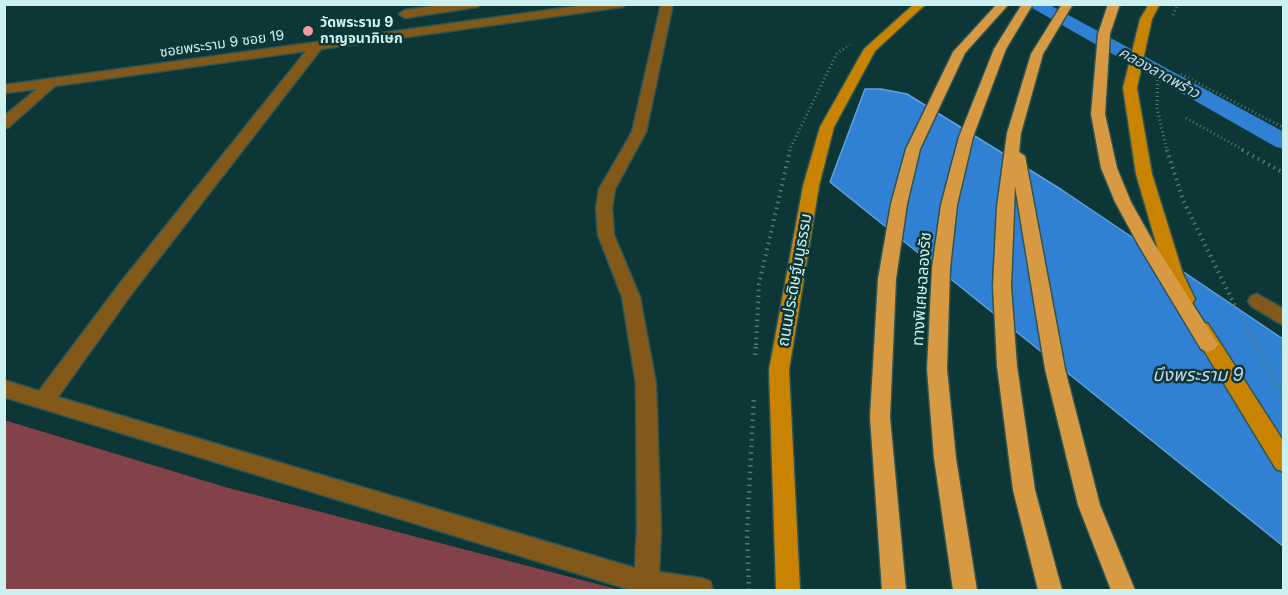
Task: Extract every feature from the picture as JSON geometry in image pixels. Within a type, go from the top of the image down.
[{"type":"highway","points":[[894,591],[880,417],[887,279],[899,204],[913,149],[959,52],[1004,4]]},
{"type":"highway","name":"ทางพิเศษฉลองรัช","points":[[965,591],[945,458],[937,369],[941,268],[949,205],[966,137],[1000,49],[1028,4]]},
{"type":"highway","points":[[1050,591],[1024,490],[1007,366],[1002,286],[1005,207],[1014,133],[1037,54],[1068,4]]},
{"type":"highway","points":[[1114,4],[1104,34],[1098,83],[1098,114],[1109,168],[1123,202],[1147,246],[1208,344]]},
{"type":"highway","points":[[1014,133],[1055,369],[1089,505],[1123,591]]},
{"type":"main road","points":[[1155,4],[1146,19],[1130,88],[1144,174],[1174,274],[1208,344],[1284,462]]},
{"type":"main road","name":"ถนนประดิษฐ์มนูธรรม","points":[[788,591],[779,370],[811,186],[827,127],[870,49],[915,9]]},
{"type":"street","points":[[409,33],[404,9],[477,4]]},
{"type":"street","name":"ซอยพระราม 9 ซอย 19","points":[[4,89],[622,4]]},
{"type":"street","points":[[646,583],[649,530],[646,384],[631,297],[606,235],[604,208],[608,189],[639,132],[667,4]]},
{"type":"street","points":[[43,401],[127,287],[317,45]]},
{"type":"street","points":[[4,124],[52,82]]},
{"type":"street","points":[[1257,301],[1284,319]]},
{"type":"street","points":[[4,388],[646,583],[701,591]]},
{"type":"path","points":[[1168,23],[1178,4]]},
{"type":"path","points":[[1159,59],[1157,100],[1168,154],[1182,200],[1220,279],[1284,395]]},
{"type":"path","points":[[1181,74],[1284,128]]},
{"type":"path","points":[[1186,117],[1284,173]]},
{"type":"shaded area","points":[[4,420],[225,487],[620,590],[5,590]]},
{"type":"water","name":"บึงพระราม 9","points":[[865,89],[881,89],[907,94],[1062,190],[1283,339],[1283,546],[830,182]]},
{"type":"waterway","name":"คลองลาดพร้าว","points":[[1034,4],[1284,142]]},
{"type":"place","name":"วัดพระราม 9 กาญจนาภิเษก","points":[[308,31]]}]
